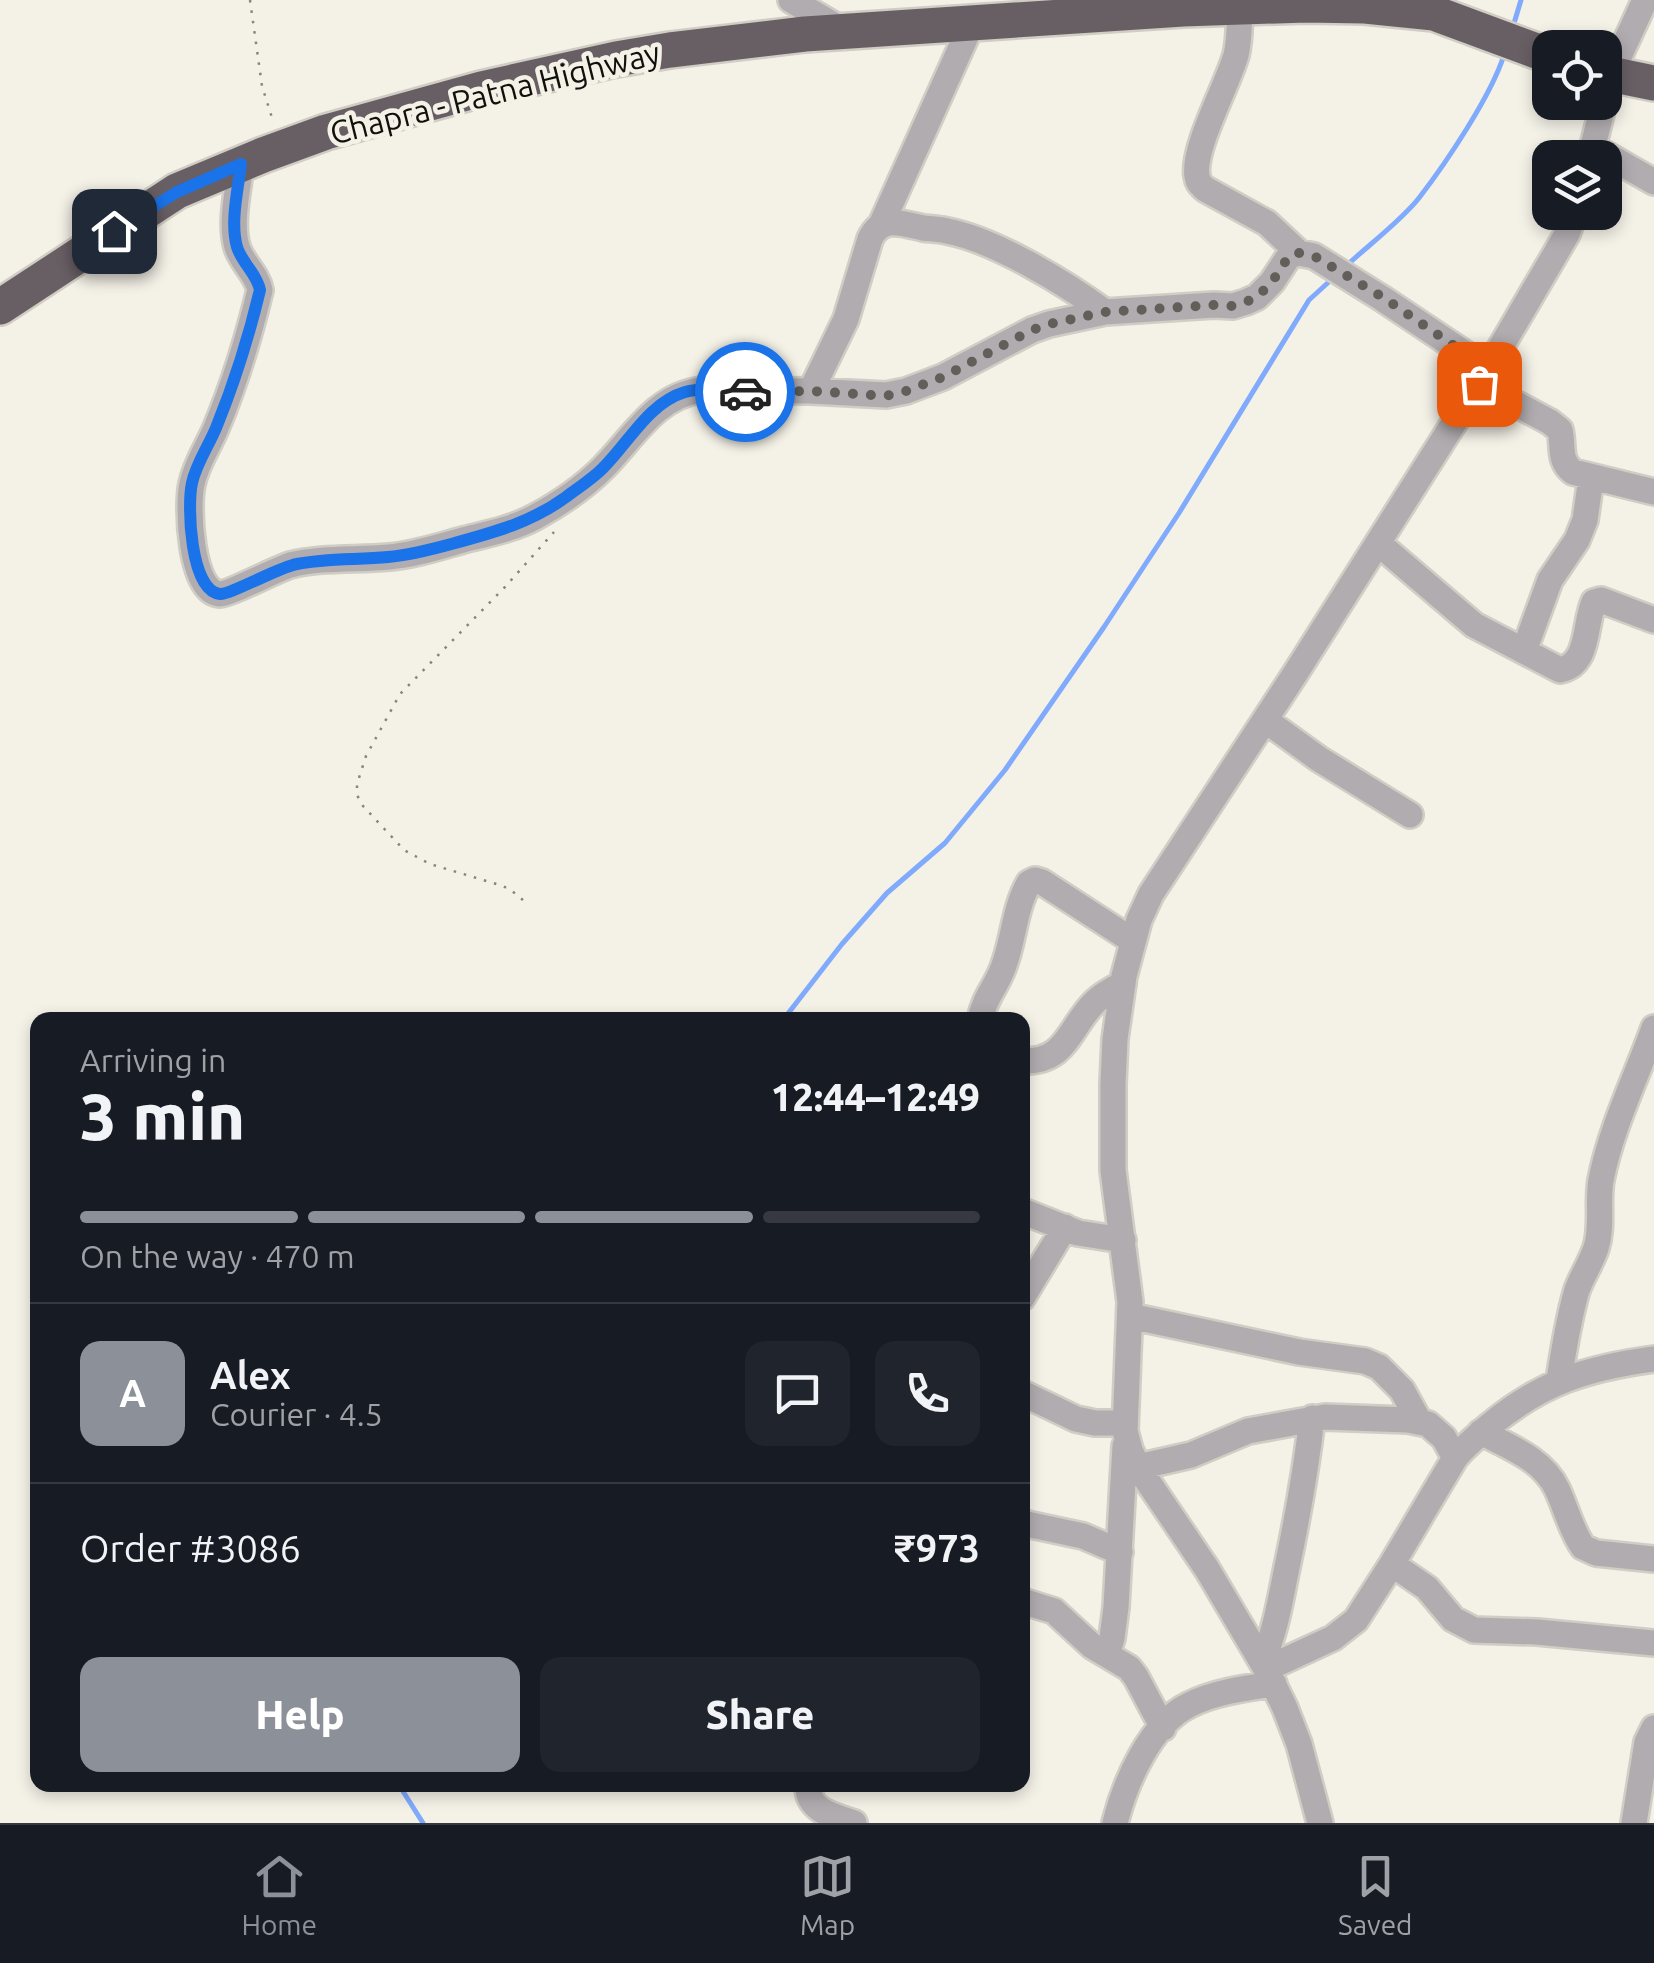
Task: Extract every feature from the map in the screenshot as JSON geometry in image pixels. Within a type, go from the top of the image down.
[{"type":"highway","name":"Chapra - Patna Highway","points":[[0,307],[177,192],[241,164],[326,132],[481,89],[616,59],[733,40],[1240,7],[1435,10],[1532,50]]},
{"type":"highway","points":[[1622,86],[1654,83]]},
{"type":"street","points":[[791,0],[844,32]]},
{"type":"street","points":[[1622,51],[1645,0]]},
{"type":"street","points":[[1240,7],[1235,57],[1200,154],[1198,182],[1267,223],[1306,255],[1384,298],[1550,422],[1560,430],[1564,465],[1573,472],[1654,492]]},
{"type":"street","points":[[882,224],[972,23]]},
{"type":"street","points":[[241,164],[235,236],[260,290],[224,406],[190,491],[194,554],[210,591],[219,594],[293,564],[394,557],[515,526],[550,508],[602,470],[651,414],[685,392],[811,391],[886,396],[943,377],[1032,330],[1073,318],[1105,312],[1233,306],[1258,296],[1289,256],[1306,255]]},
{"type":"street","points":[[1622,167],[1654,182]]},
{"type":"street","points":[[811,391],[846,319],[870,239],[882,224],[893,222],[947,231],[982,243],[1050,276],[1105,312]]},
{"type":"street","points":[[1106,1655],[1114,1624],[1120,1552],[1130,1316],[1113,1170],[1115,1039],[1123,984],[1144,906],[1484,376],[1568,230]]},
{"type":"street","points":[[1524,652],[1550,580],[1586,520],[1592,478]]},
{"type":"street","points":[[1378,543],[1474,625],[1560,670],[1569,669],[1577,660],[1594,602],[1600,600],[1654,620]]},
{"type":"street","points":[[1265,720],[1319,759],[1410,815]]},
{"type":"street","points":[[982,1012],[1004,967],[1025,890],[1035,880],[1133,941]]},
{"type":"street","points":[[1030,1061],[1055,1054],[1094,1003],[1123,984]]},
{"type":"street","points":[[1559,1380],[1578,1287],[1600,1229],[1601,1179],[1654,1028]]},
{"type":"street","points":[[1030,1213],[1092,1236],[1123,1240]]},
{"type":"street","points":[[1030,1285],[1065,1227]]},
{"type":"street","points":[[1130,1316],[1299,1352],[1366,1361],[1379,1367],[1402,1390],[1419,1421]]},
{"type":"street","points":[[1115,1823],[1139,1760],[1184,1707],[1267,1671],[1346,1630],[1367,1605],[1455,1458],[1481,1432],[1510,1409],[1559,1380],[1604,1366],[1654,1359]]},
{"type":"street","points":[[1030,1398],[1076,1419],[1126,1427]]},
{"type":"street","points":[[1138,1467],[1192,1455],[1248,1431],[1312,1418],[1341,1417],[1419,1421],[1435,1428],[1455,1458]]},
{"type":"street","points":[[1267,1671],[1303,1489],[1312,1418]]},
{"type":"street","points":[[1126,1427],[1138,1467],[1188,1539],[1267,1671],[1299,1744],[1320,1823]]},
{"type":"street","points":[[1481,1432],[1545,1470],[1583,1548],[1654,1559]]},
{"type":"street","points":[[1030,1526],[1082,1536],[1120,1552]]},
{"type":"street","points":[[1392,1564],[1428,1588],[1453,1619],[1474,1630],[1654,1643]]},
{"type":"street","points":[[1030,1603],[1054,1611],[1092,1646],[1129,1668],[1163,1728]]},
{"type":"street","points":[[1634,1823],[1647,1742],[1654,1728]]},
{"type":"street","points":[[808,1792],[823,1812],[854,1823]]},
{"type":"path","points":[[250,0],[262,86],[284,148]]},
{"type":"path","points":[[522,900],[503,886],[430,864],[404,850],[363,806],[357,784],[366,756],[400,694],[534,556],[558,526]]},
{"type":"waterway","points":[[1512,30],[1521,0]]},
{"type":"waterway","points":[[1344,268],[1419,198],[1479,109],[1504,55]]},
{"type":"waterway","points":[[789,1012],[887,893],[945,843],[1005,770],[1179,513],[1309,300],[1332,279]]},
{"type":"waterway","points":[[403,1792],[423,1823]]},
{"type":"way so far","points":[[745,392],[886,396],[906,391],[943,377],[1049,324],[1105,312],[1233,306],[1246,302],[1272,282],[1289,256],[1299,253],[1314,256],[1384,298],[1488,369],[1479,384]]},
{"type":"route","points":[[114,231],[177,192],[241,164],[235,236],[260,290],[224,406],[193,478],[189,510],[194,554],[210,591],[219,594],[293,564],[394,557],[515,526],[566,498],[602,470],[651,414],[670,400],[685,392],[701,390],[745,392]]}]
